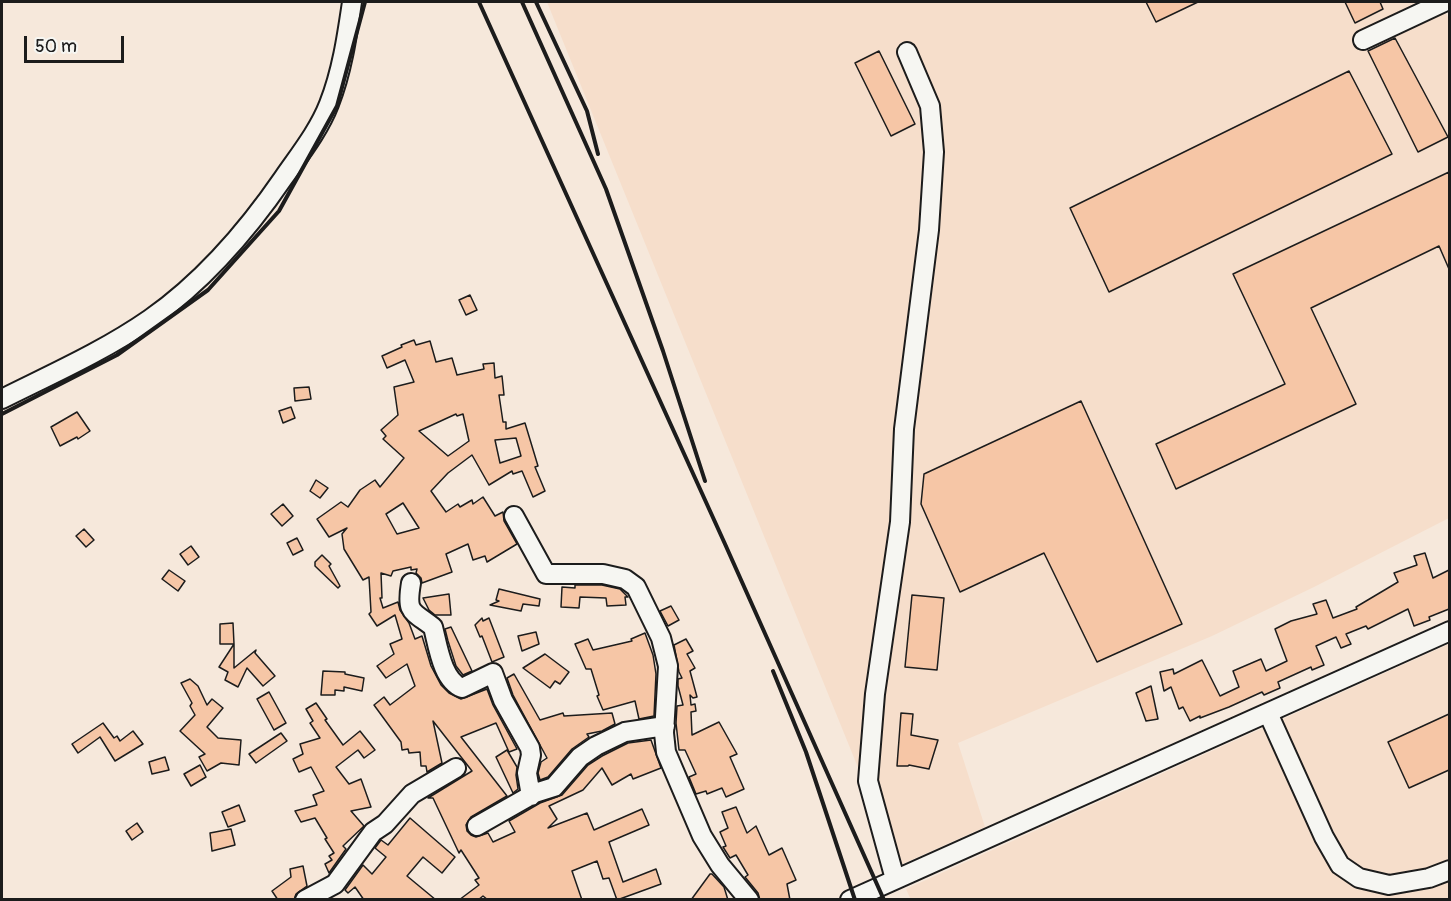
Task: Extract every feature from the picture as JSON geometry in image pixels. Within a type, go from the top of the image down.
[{"type":"street","points":[[2,399],[97,351],[150,319],[209,270],[257,216],[307,145],[329,105],[340,67],[352,2]]},
{"type":"street","points":[[1363,40],[1444,2]]},
{"type":"street","points":[[895,879],[868,781],[875,694],[900,522],[904,429],[929,230],[934,152],[930,106],[907,52]]},
{"type":"street","points":[[514,516],[546,574],[603,574],[625,579],[636,587],[661,638],[668,666],[664,726],[666,752],[702,836],[720,865],[749,900]]},
{"type":"street","points":[[411,583],[408,600],[410,608],[414,614],[433,627],[440,656],[456,686],[462,688],[468,686],[493,672],[503,700],[530,748],[531,755],[527,773],[531,796]]},
{"type":"street","points":[[850,900],[1449,631]]},
{"type":"street","points":[[1268,713],[1324,837],[1340,865],[1359,878],[1389,885],[1429,878],[1449,870]]},
{"type":"street","points":[[477,826],[531,796],[554,787],[580,757],[596,746],[625,732],[664,726]]},
{"type":"street","points":[[305,900],[335,884],[373,832],[385,824],[412,794],[456,768]]},
{"type":"shaded area","points":[[547,2],[1440,2],[1450,21],[1449,518],[1212,636],[958,743],[985,827],[898,866]]},
{"type":"shaded area","points":[[1449,644],[1449,899],[911,900],[906,889]]},
{"type":"building","points":[[1146,2],[1198,2],[1156,22]]},
{"type":"building","points":[[1345,2],[1380,2],[1383,9],[1355,23]]},
{"type":"building","points":[[1395,38],[1448,137],[1418,152],[1368,51]]},
{"type":"building","points":[[879,51],[915,124],[891,136],[855,63]]},
{"type":"building","points":[[1349,71],[1392,154],[1109,292],[1070,208]]},
{"type":"building","points":[[1449,172],[1449,269],[1439,246],[1311,308],[1356,404],[1176,489],[1156,444],[1285,384],[1233,274]]},
{"type":"building","points":[[470,295],[477,310],[466,315],[459,300]]},
{"type":"building","points":[[414,340],[416,345],[430,341],[436,362],[452,358],[457,375],[484,369],[483,364],[494,363],[495,378],[502,376],[504,395],[499,395],[503,422],[506,422],[506,429],[525,423],[538,466],[535,467],[545,491],[533,497],[522,471],[513,474],[512,471],[489,485],[472,455],[448,473],[431,491],[446,512],[458,504],[460,507],[472,500],[473,504],[483,497],[495,516],[503,512],[504,521],[517,544],[487,562],[485,556],[473,560],[468,544],[446,554],[452,572],[422,583],[416,573],[417,569],[411,570],[411,567],[393,571],[391,576],[381,573],[382,598],[380,598],[383,608],[398,602],[415,639],[422,636],[431,666],[441,685],[449,693],[461,699],[487,689],[517,749],[509,752],[496,723],[461,737],[507,796],[471,817],[466,825],[467,831],[476,837],[488,833],[493,842],[515,832],[509,821],[540,803],[562,795],[588,765],[628,743],[651,740],[661,768],[633,779],[631,774],[612,785],[602,768],[583,790],[549,806],[557,819],[548,828],[587,813],[594,830],[642,809],[649,825],[609,842],[623,882],[656,869],[661,884],[617,900],[609,878],[603,879],[597,861],[572,871],[582,900],[488,900],[483,896],[478,900],[459,900],[479,885],[475,880],[479,878],[461,850],[459,853],[433,798],[428,798],[472,771],[433,721],[442,763],[427,772],[426,766],[421,766],[420,752],[409,753],[408,749],[402,750],[401,742],[374,705],[384,697],[390,705],[415,686],[407,664],[386,678],[377,666],[394,654],[390,644],[402,639],[395,615],[377,626],[369,614],[371,612],[369,577],[363,580],[344,549],[342,534],[347,528],[329,537],[317,519],[341,502],[348,507],[360,490],[375,480],[380,487],[404,458],[383,439],[386,436],[381,430],[398,415],[394,387],[414,382],[405,360],[387,368],[382,356],[402,347],[401,345]],"holes":[[[456,414],[457,416],[463,414],[469,441],[448,456],[419,431]],[[516,438],[521,456],[500,463],[495,440]],[[403,503],[419,528],[397,534],[386,514]]]},
{"type":"building","points":[[309,387],[311,399],[295,401],[294,388]]},
{"type":"building","points":[[1081,401],[1182,624],[1097,662],[1044,553],[960,592],[921,504],[924,474]]},
{"type":"building","points":[[291,407],[295,418],[283,423],[279,411]]},
{"type":"building","points":[[77,412],[90,431],[60,446],[51,427]]},
{"type":"building","points":[[316,480],[328,488],[320,498],[310,491]]},
{"type":"building","points":[[283,504],[293,516],[282,526],[271,514]]},
{"type":"building","points":[[84,529],[94,540],[86,547],[76,536]]},
{"type":"building","points":[[297,538],[303,550],[293,555],[287,543]]},
{"type":"building","points":[[191,546],[199,557],[188,565],[180,554]]},
{"type":"building","points":[[1425,553],[1433,578],[1449,570],[1449,609],[1429,617],[1430,620],[1414,626],[1408,609],[1368,629],[1366,626],[1346,634],[1351,644],[1341,648],[1336,637],[1316,646],[1324,665],[1312,670],[1311,667],[1278,682],[1280,688],[1264,695],[1262,692],[1190,721],[1183,707],[1179,709],[1171,687],[1164,691],[1160,672],[1173,669],[1174,674],[1202,660],[1220,696],[1239,687],[1233,671],[1261,659],[1266,671],[1287,661],[1275,629],[1291,621],[1317,614],[1313,604],[1326,600],[1333,618],[1357,609],[1356,607],[1398,582],[1394,573],[1417,565],[1414,556]]},
{"type":"building","points":[[322,555],[331,564],[329,566],[340,586],[338,588],[315,566],[315,562]]},
{"type":"building","points":[[169,570],[185,581],[178,591],[162,579]]},
{"type":"building","points":[[575,585],[602,585],[620,589],[628,597],[625,597],[626,605],[607,606],[606,598],[580,597],[579,608],[561,607],[562,587],[575,588]]},
{"type":"building","points":[[499,589],[540,599],[539,606],[523,604],[521,611],[490,605],[499,601],[496,600]]},
{"type":"building","points":[[449,594],[451,615],[435,615],[429,610],[423,598]]},
{"type":"building","points":[[912,595],[944,598],[937,670],[905,667]]},
{"type":"building","points":[[671,606],[679,620],[668,626],[660,611]]},
{"type":"building","points":[[482,618],[483,621],[489,618],[504,657],[492,662],[475,625]]},
{"type":"building","points":[[233,623],[234,644],[220,644],[220,624]]},
{"type":"building","points":[[451,627],[472,671],[463,675],[456,666],[445,629]]},
{"type":"building","points":[[536,632],[539,644],[522,651],[518,636]]},
{"type":"building","points":[[645,633],[653,655],[656,674],[654,716],[639,719],[635,701],[603,710],[597,696],[599,695],[591,669],[586,669],[575,644],[588,639],[593,650],[632,641],[631,639]]},
{"type":"building","points":[[686,639],[693,651],[687,654],[695,668],[690,671],[697,697],[693,698],[690,695],[691,705],[695,704],[696,711],[691,712],[692,735],[719,722],[737,754],[730,757],[744,789],[726,797],[722,788],[707,794],[706,791],[696,794],[689,777],[696,774],[685,750],[679,750],[676,723],[677,706],[683,705],[678,686],[678,679],[682,678],[674,645]]},
{"type":"building","points":[[234,644],[234,668],[256,650],[255,653],[275,676],[263,686],[247,668],[238,687],[225,680],[228,672],[219,667]]},
{"type":"building","points":[[545,654],[569,672],[560,684],[555,681],[550,688],[523,668]]},
{"type":"building","points":[[323,671],[345,672],[345,674],[364,678],[362,691],[344,687],[344,691],[335,690],[335,695],[321,695]]},
{"type":"building","points":[[514,674],[540,720],[563,713],[564,716],[612,713],[615,724],[602,731],[587,734],[589,737],[572,749],[548,777],[540,780],[538,773],[541,762],[547,758],[513,695],[507,678]]},
{"type":"building","points":[[190,679],[198,686],[207,705],[212,699],[223,708],[207,727],[218,738],[241,740],[239,765],[221,763],[207,771],[199,757],[205,754],[180,731],[195,715],[190,706],[192,703],[181,683]]},
{"type":"building","points":[[1151,686],[1158,719],[1146,721],[1136,693]]},
{"type":"building","points":[[269,692],[286,723],[274,730],[257,699]]},
{"type":"building","points":[[316,703],[343,745],[360,731],[375,750],[364,758],[358,750],[336,767],[349,784],[361,779],[371,807],[351,811],[364,826],[343,846],[346,849],[329,873],[325,864],[332,860],[329,856],[334,853],[325,839],[327,838],[315,818],[301,822],[295,811],[317,805],[313,795],[324,791],[311,767],[299,772],[293,759],[303,754],[300,744],[320,738],[310,723],[313,721],[306,709]]},
{"type":"building","points":[[901,713],[913,714],[911,735],[938,740],[929,769],[909,765],[897,766]]},
{"type":"building","points":[[1449,714],[1449,770],[1409,788],[1388,742]]},
{"type":"building","points":[[103,723],[114,738],[117,736],[120,741],[133,731],[143,744],[115,761],[100,737],[78,753],[72,744]]},
{"type":"building","points":[[281,733],[287,741],[256,763],[249,754]]},
{"type":"building","points":[[507,750],[517,767],[518,789],[513,793],[496,757]]},
{"type":"building","points":[[165,757],[169,770],[152,774],[149,762]]},
{"type":"building","points":[[200,765],[206,777],[191,786],[184,774]]},
{"type":"building","points":[[239,805],[245,821],[228,827],[222,812]]},
{"type":"building","points":[[736,807],[747,833],[756,826],[769,855],[782,848],[796,880],[787,884],[790,900],[760,900],[758,893],[745,877],[748,875],[736,855],[730,858],[723,847],[726,846],[720,832],[728,828],[722,812]]},
{"type":"building","points":[[410,818],[455,857],[442,873],[423,857],[407,876],[436,900],[364,900],[355,887],[348,893],[345,890],[363,865],[372,874],[386,857],[375,848],[381,840],[388,845]]},
{"type":"building","points":[[137,823],[143,832],[132,840],[126,831]]},
{"type":"building","points":[[231,829],[235,845],[212,851],[210,833]]},
{"type":"building","points":[[303,866],[307,886],[296,894],[294,900],[278,900],[272,891],[291,877],[290,869]]},
{"type":"building","points":[[710,874],[724,887],[728,900],[691,900]]},
{"type":"railway","points":[[2,414],[117,355],[208,290],[279,211],[337,106],[365,2]]},
{"type":"railway","points":[[479,2],[884,900]]},
{"type":"railway","points":[[522,2],[606,189],[663,351],[705,481]]},
{"type":"railway","points":[[536,2],[587,111],[598,154]]},
{"type":"railway","points":[[773,671],[806,752],[855,900]]}]
